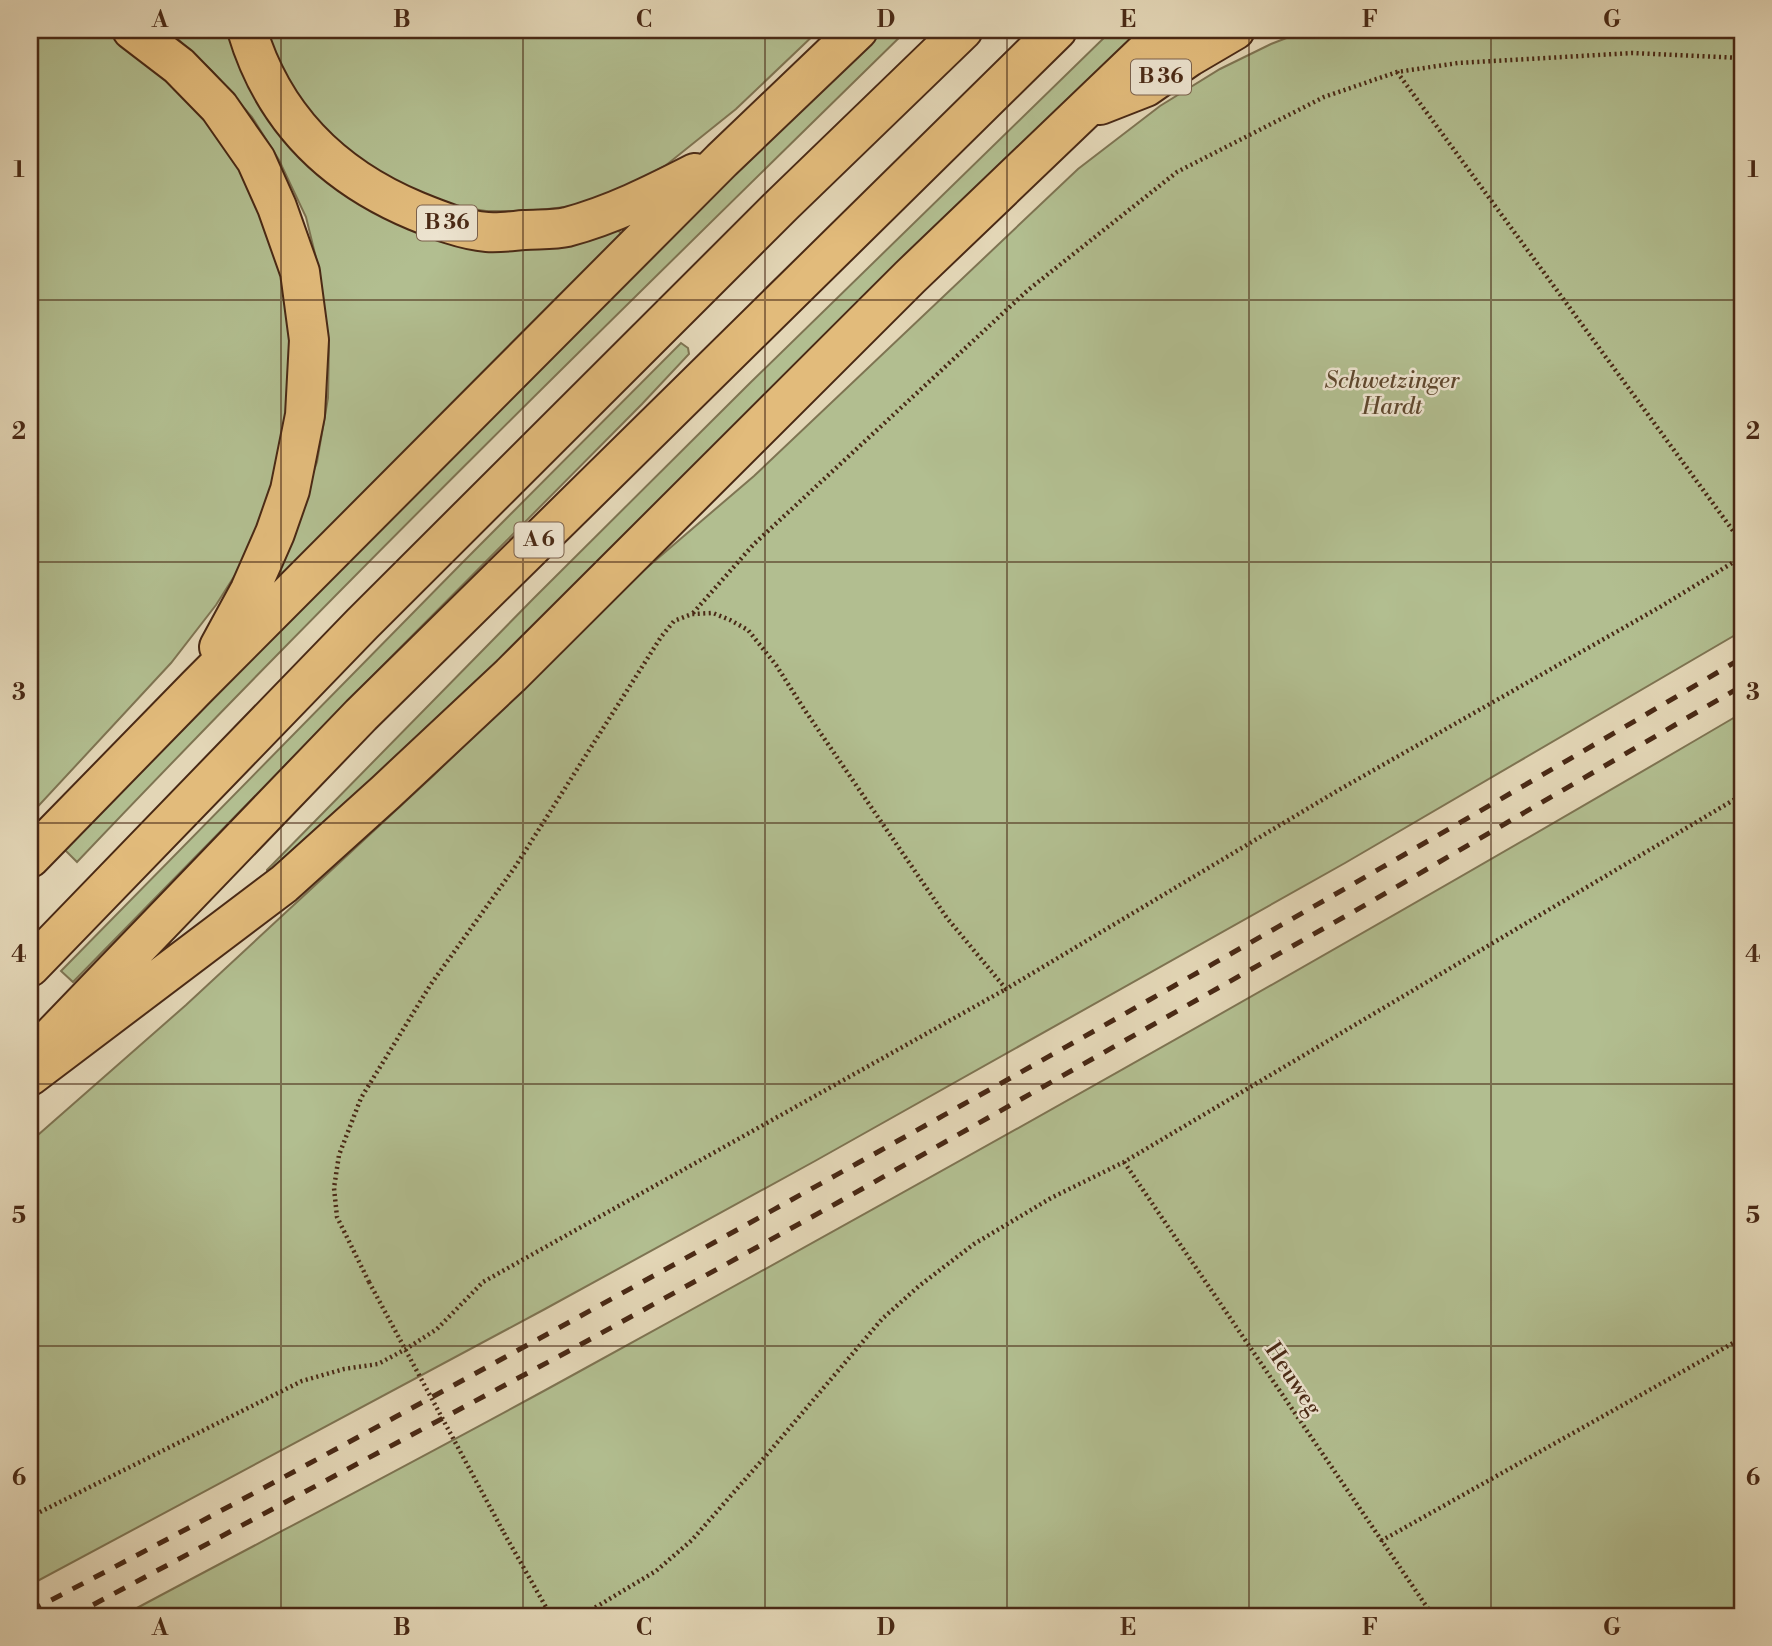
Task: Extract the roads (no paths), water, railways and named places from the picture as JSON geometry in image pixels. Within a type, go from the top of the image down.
[{"type":"highway","points":[[132,30],[179,66],[219,107],[256,160],[277,207],[300,272],[309,340],[305,415],[290,490],[250,590],[197,687]]},
{"type":"highway","name":"B 36","points":[[247,30],[255,55],[280,104],[311,144],[350,176],[398,204],[443,222],[488,232],[565,228],[614,212],[722,160]]},
{"type":"highway","points":[[30,858],[722,160],[858,30]]},
{"type":"highway","points":[[30,967],[362,624],[783,204],[963,30]]},
{"type":"highway","name":"A 6","points":[[30,1059],[361,715],[1057,30]]},
{"type":"highway","points":[[30,1076],[284,884],[386,792],[512,675],[910,277],[1167,30]]},
{"type":"highway","name":"B 36","points":[[1082,113],[1146,87],[1189,57],[1236,30]]},
{"type":"railway","points":[[30,1611],[459,1382],[973,1099],[1359,881],[1742,658]]},
{"type":"railway","points":[[72,1616],[567,1352],[837,1203],[1367,904],[1742,686]]},
{"type":"park label","name":"Schwetzinger Hardt","points":[[1392,394]]}]
